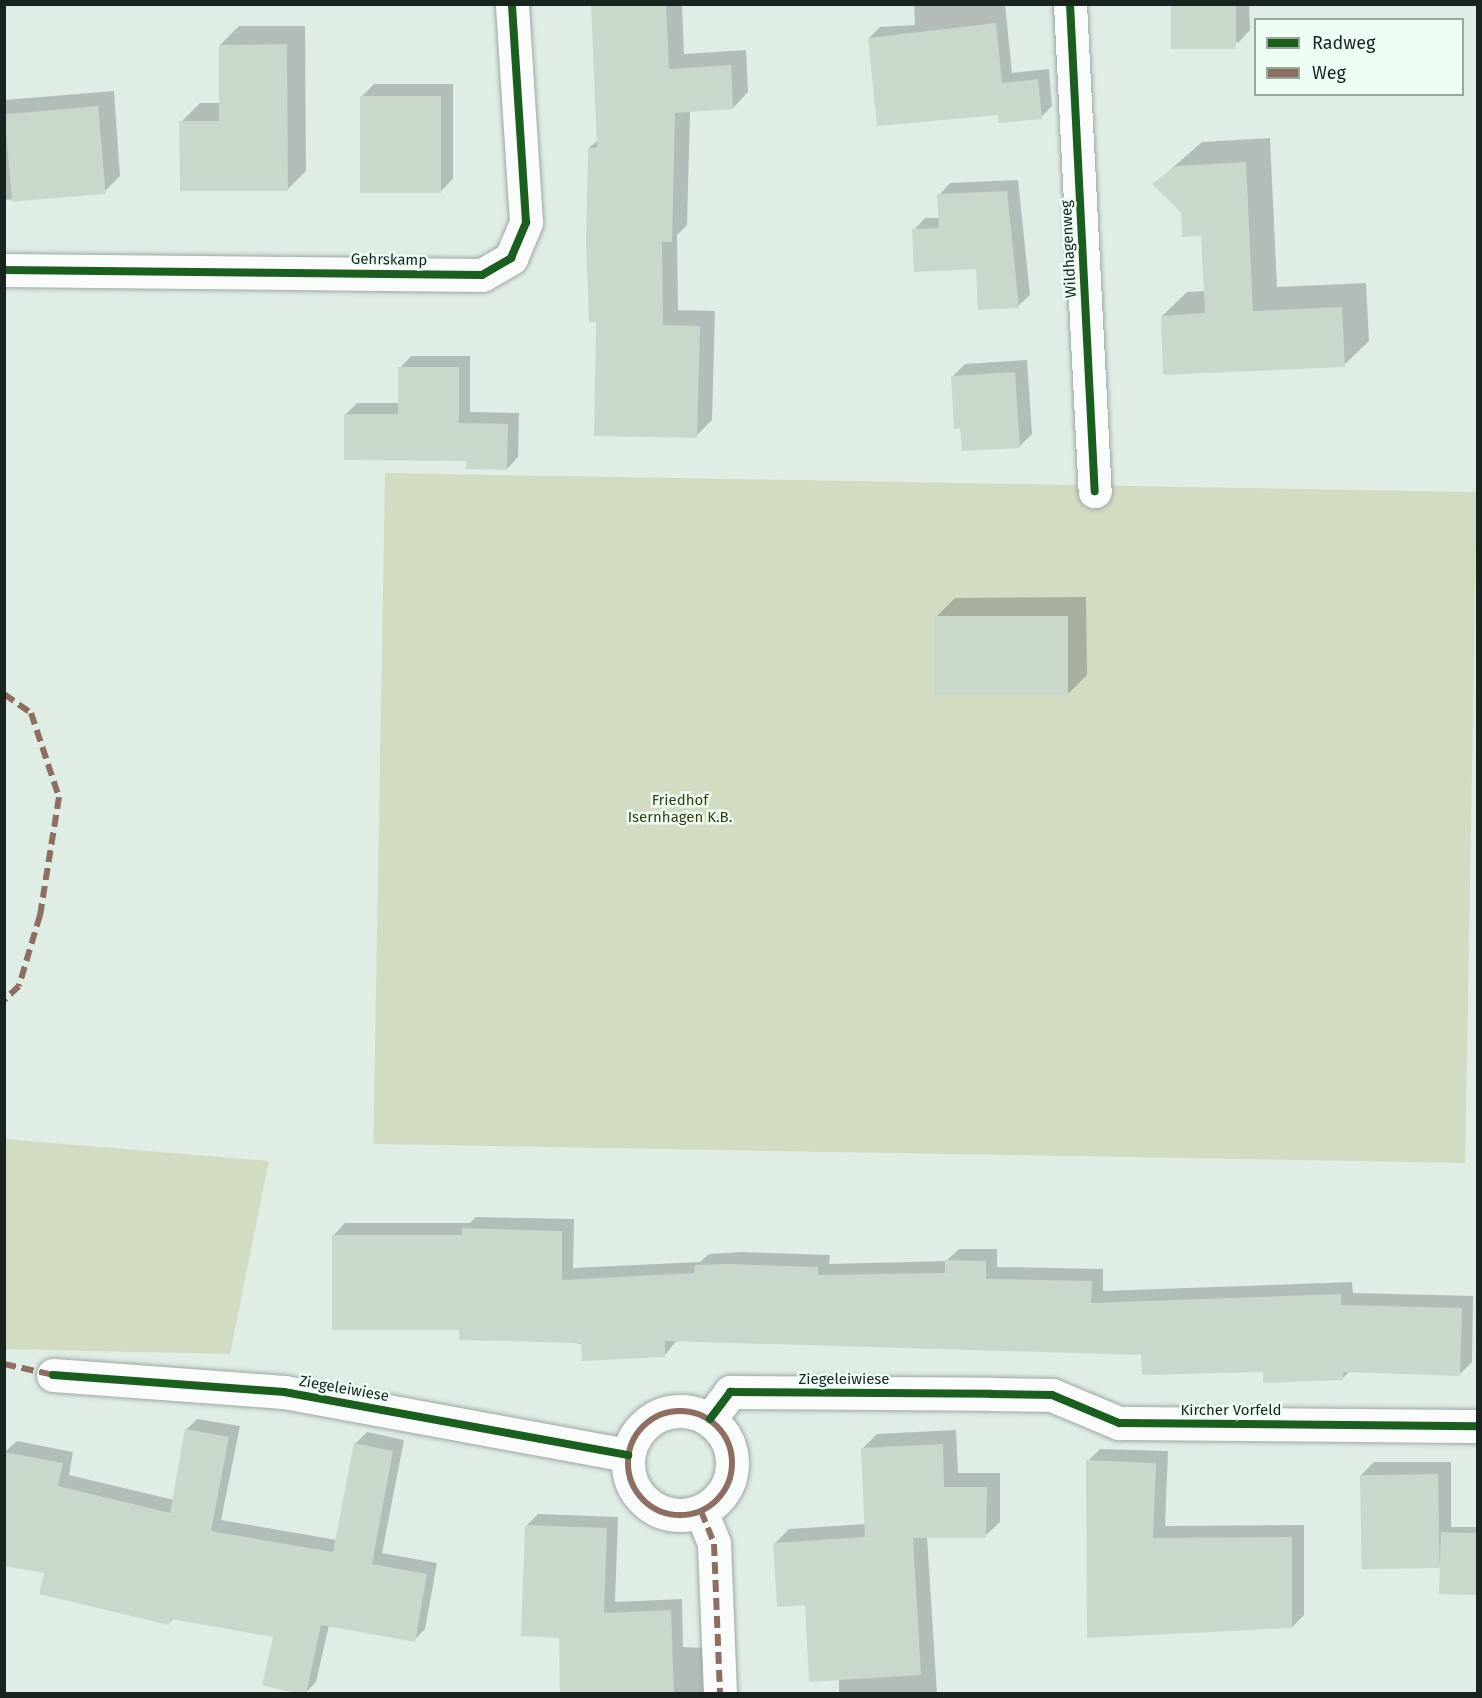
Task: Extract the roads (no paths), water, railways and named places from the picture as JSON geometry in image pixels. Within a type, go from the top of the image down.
[{"type":"street","name":"Gehrskamp","points":[[4,270],[482,274],[511,258],[526,222],[512,4]]},
{"type":"street","name":"Wildhagenweg","points":[[1070,4],[1095,491]]},
{"type":"street","name":"Ziegeleiwiese","points":[[53,1375],[284,1392],[628,1455]]},
{"type":"street","name":"Ziegeleiwiese","points":[[710,1419],[730,1392],[991,1394]]},
{"type":"street","name":"Kircher Vorfeld","points":[[991,1394],[1052,1395],[1119,1423],[1478,1426]]},
{"type":"street","points":[[685,1410],[710,1419],[730,1444],[732,1468],[723,1493],[701,1511],[669,1515],[649,1506],[632,1485],[628,1455],[637,1432],[656,1416],[685,1410]]},
{"type":"street","points":[[701,1511],[714,1544],[720,1694]]},
{"type":"park label","name":"Friedhof Isernhagen K.B.","points":[[680,808]]}]
